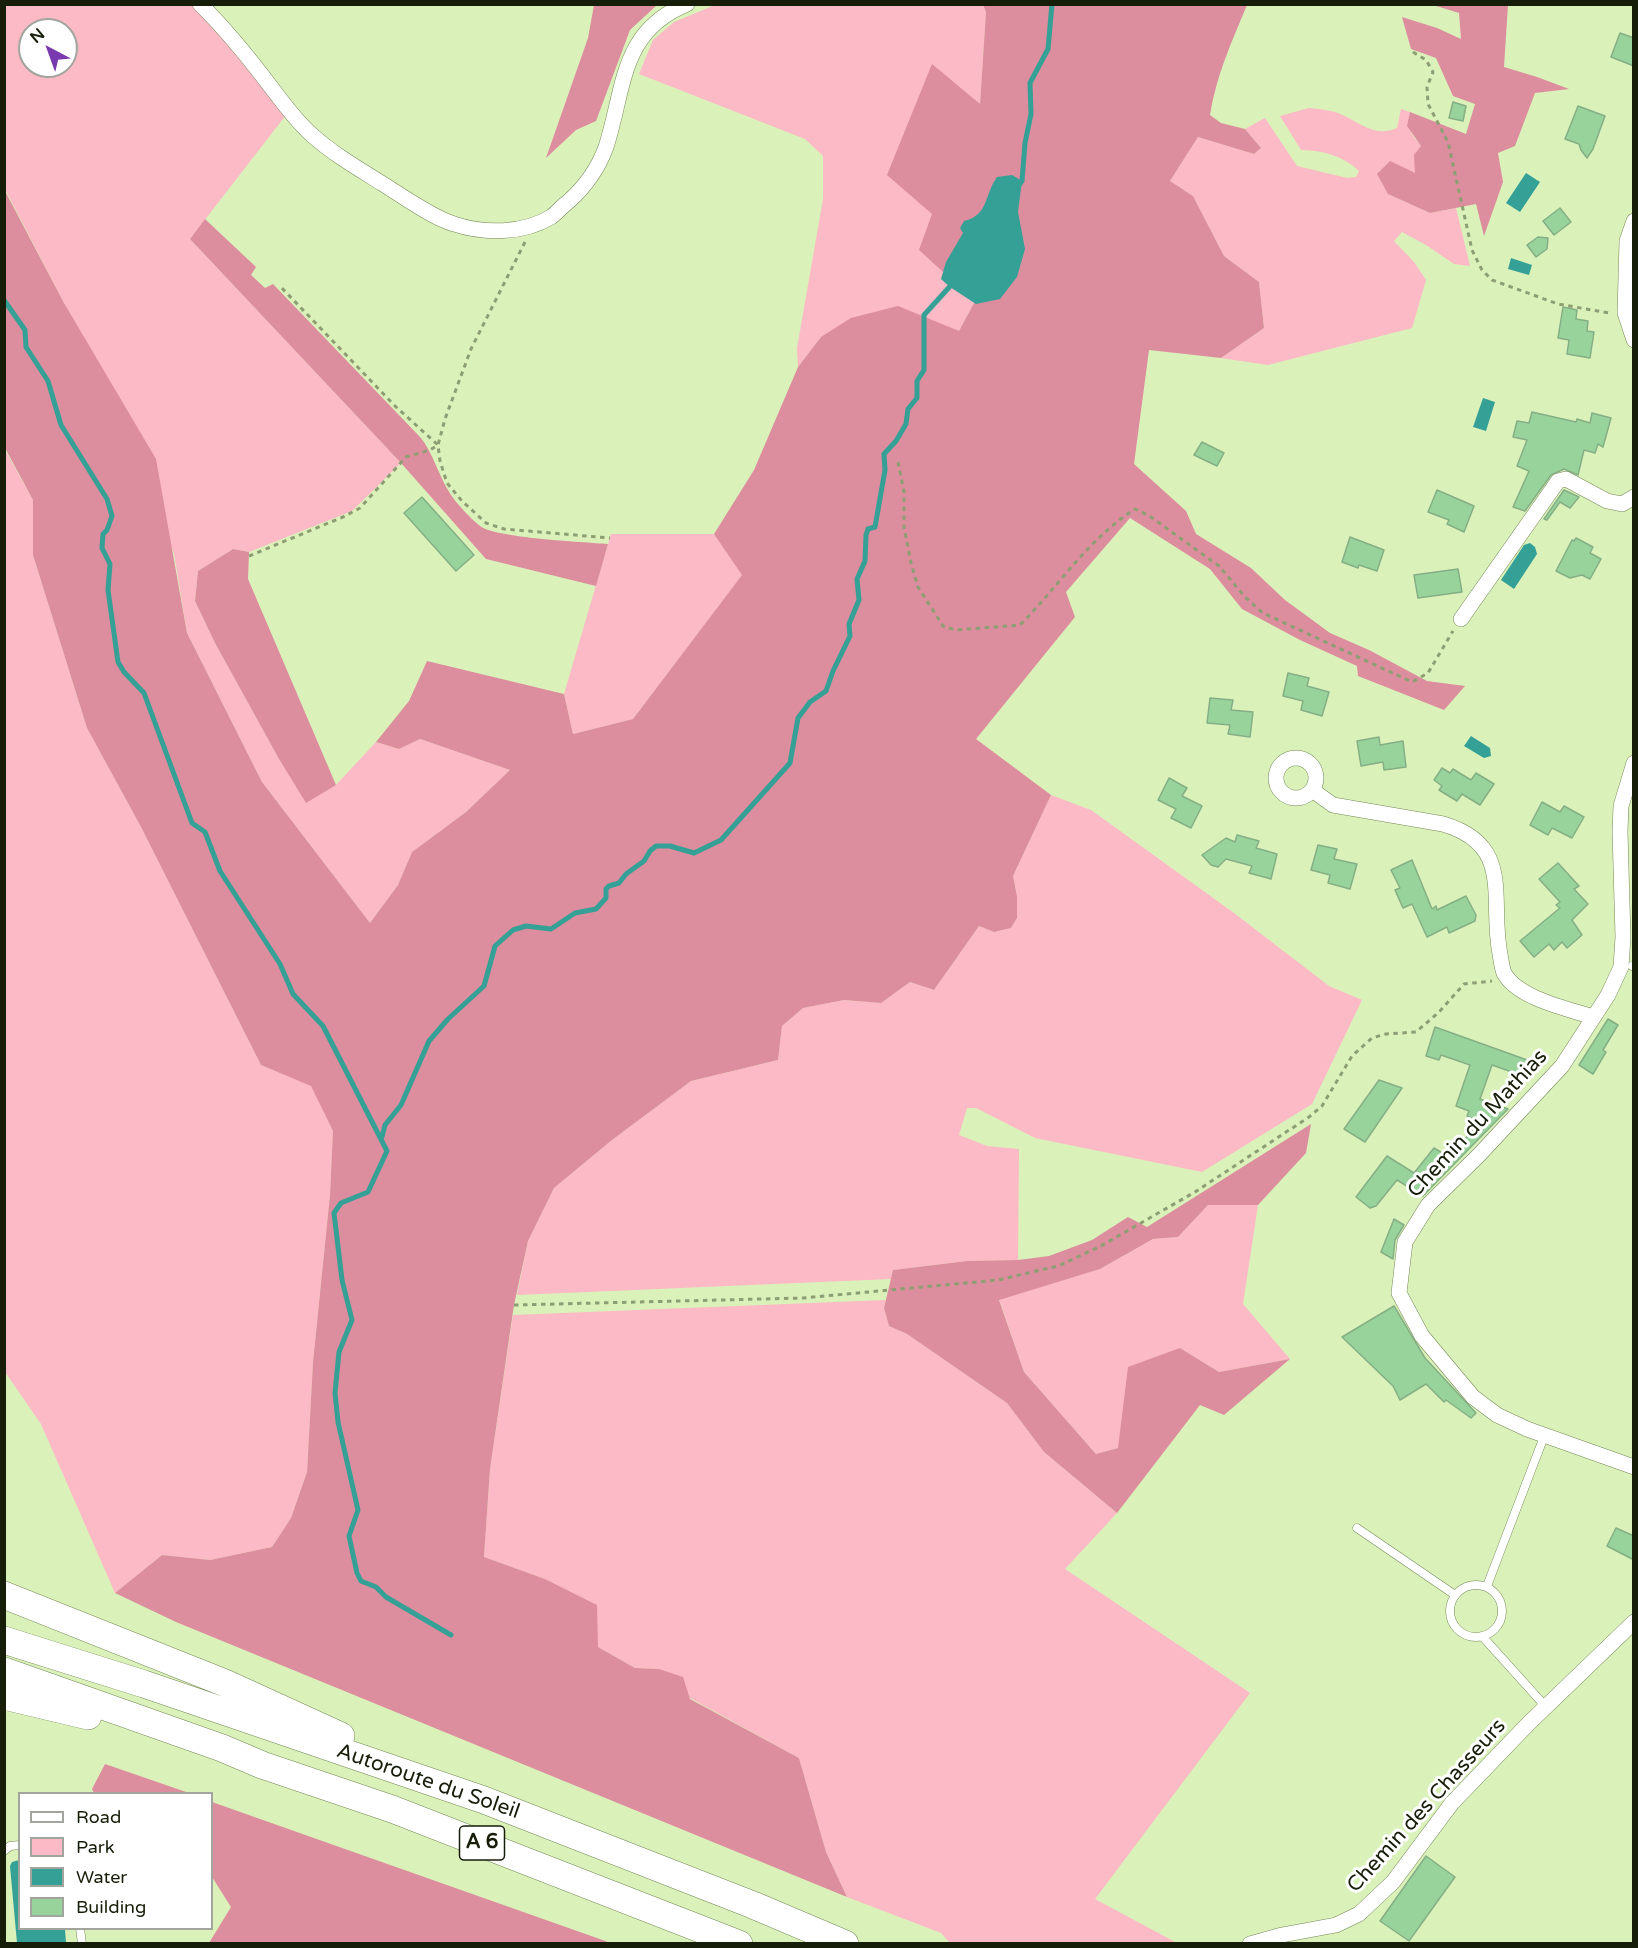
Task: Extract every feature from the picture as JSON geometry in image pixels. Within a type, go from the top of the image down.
[{"type":"highway","points":[[4,1595],[225,1683],[484,1800]]},
{"type":"highway","name":"Autoroute du Soleil","points":[[4,1640],[155,1688],[484,1800],[753,1905],[845,1944]]},
{"type":"highway","name":"Autoroute du Soleil","points":[[4,1671],[222,1748],[262,1765],[392,1809],[739,1944]]},
{"type":"highway","points":[[4,1696],[222,1748]]},
{"type":"street","points":[[200,4],[245,54],[295,119],[313,137],[358,169],[452,224],[476,230],[494,231],[529,226],[551,217],[593,176],[615,116],[631,54],[643,35],[659,19],[687,4]]},
{"type":"street","points":[[1634,221],[1627,241],[1629,312],[1634,340]]},
{"type":"street","points":[[1461,619],[1558,481],[1566,479],[1607,501],[1622,504],[1634,497]]},
{"type":"street","name":"Chemin du Mathias","points":[[1634,763],[1621,806],[1620,823],[1623,937],[1630,966],[1593,1017],[1562,1066],[1486,1148],[1428,1205],[1405,1242],[1399,1293],[1422,1336],[1473,1397],[1497,1414],[1527,1429],[1634,1467]]},
{"type":"street","points":[[1312,790],[1333,805],[1443,824],[1459,828],[1471,836],[1491,861],[1496,875],[1497,938],[1504,973],[1518,988],[1540,1001],[1593,1017]]},
{"type":"street","name":"Chemin des Chasseurs","points":[[1250,1944],[1282,1935],[1336,1925],[1359,1914],[1393,1882],[1452,1803],[1545,1707],[1634,1622]]},
{"type":"lane","points":[[1487,1586],[1545,1434]]},
{"type":"lane","points":[[1357,1528],[1455,1595]]},
{"type":"lane","points":[[1469,1585],[1487,1586],[1499,1597],[1502,1613],[1496,1628],[1482,1636],[1473,1637],[1464,1634],[1452,1622],[1451,1604],[1455,1595],[1469,1585]]},
{"type":"lane","points":[[1482,1636],[1545,1707]]},
{"type":"lane","points":[[4,1851],[10,1846],[18,1845]]},
{"type":"path","points":[[1413,52],[1426,60],[1433,72],[1427,87],[1428,105],[1448,142],[1472,250],[1482,270],[1492,280],[1558,304],[1606,312],[1629,312]]},
{"type":"path","points":[[529,226],[527,237],[471,349],[445,419],[438,445],[440,461],[447,483],[462,501],[486,523],[504,529],[610,538]]},
{"type":"path","points":[[279,285],[395,406],[438,445]]},
{"type":"path","points":[[249,556],[360,508],[406,457],[430,450],[438,445]]},
{"type":"path","points":[[898,462],[904,492],[904,527],[918,587],[943,626],[955,630],[1020,625],[1088,548],[1119,519],[1135,509],[1148,515],[1219,566],[1245,597],[1263,613],[1412,682],[1428,673],[1461,619]]},
{"type":"path","points":[[514,1305],[803,1298],[998,1280],[1058,1266],[1099,1247],[1195,1192],[1309,1117],[1322,1106],[1352,1056],[1372,1038],[1386,1034],[1416,1032],[1439,1012],[1464,984],[1485,983],[1508,977]]},
{"type":"green space","points":[[5,5],[192,5],[225,38],[286,115],[190,239],[401,463],[352,511],[249,552],[233,549],[198,571],[195,601],[215,643],[279,759],[306,802],[336,785],[376,742],[399,749],[420,739],[510,770],[466,812],[412,852],[398,885],[370,923],[262,782],[187,633],[174,553],[64,303],[5,189]]},
{"type":"green space","points":[[715,5],[983,5],[986,12],[980,105],[932,65],[932,214],[975,301],[959,331],[821,337],[798,367],[797,348],[823,199],[823,156],[805,139],[639,74],[653,40],[674,22]]},
{"type":"green space","points":[[1309,108],[1338,113],[1367,128],[1381,131],[1397,128],[1401,109],[1410,112],[1410,130],[1421,145],[1415,173],[1388,194],[1430,213],[1456,208],[1470,266],[1454,264],[1402,232],[1394,241],[1414,262],[1426,280],[1412,328],[1268,365],[1221,358],[1264,328],[1259,282],[1224,256],[1193,196],[1170,181],[1198,137],[1254,154],[1261,148],[1245,129],[1265,118],[1297,166],[1347,178],[1356,177],[1359,171],[1347,161],[1317,151],[1301,150],[1280,116]]},
{"type":"green space","points":[[4,448],[33,500],[33,555],[87,728],[141,827],[261,1065],[311,1085],[333,1131],[330,1195],[313,1362],[307,1472],[291,1518],[272,1547],[210,1560],[162,1555],[115,1593],[41,1424],[5,1372]]},
{"type":"green space","points":[[611,534],[714,534],[743,574],[633,719],[573,734],[564,694]]},
{"type":"green space","points":[[1051,795],[1091,810],[1234,913],[1329,986],[1362,1000],[1312,1104],[1202,1172],[1035,1138],[976,1108],[967,1108],[959,1135],[987,1146],[1019,1149],[1018,1260],[967,1261],[893,1270],[891,1279],[517,1295],[528,1241],[554,1188],[612,1140],[691,1081],[778,1060],[782,1026],[803,1008],[844,1000],[881,1003],[910,982],[934,990],[979,926],[994,932],[1011,928],[1017,918],[1017,896],[1013,876]]},
{"type":"green space","points":[[1208,1205],[1258,1205],[1243,1304],[1290,1359],[1219,1372],[1180,1348],[1118,1448],[1096,1454],[1024,1372],[999,1299],[1100,1269],[1153,1239],[1178,1237]]},
{"type":"green space","points":[[886,1300],[884,1308],[889,1326],[907,1334],[1007,1403],[1044,1452],[1117,1513],[1065,1569],[1250,1693],[1095,1899],[1177,1943],[950,1943],[941,1933],[847,1897],[826,1852],[799,1758],[690,1698],[659,1669],[635,1668],[598,1647],[545,1579],[484,1557],[490,1469],[513,1315]]},
{"type":"shaded area","points":[[594,5],[657,5],[630,30],[596,121],[576,130],[546,158],[588,38]]},
{"type":"shaded area","points":[[983,5],[1247,5],[1220,73],[1210,115],[1221,123],[1245,129],[1261,148],[1254,154],[1198,137],[1170,181],[1193,196],[1224,256],[1259,282],[1264,328],[1221,358],[1149,350],[1134,464],[1186,511],[1196,534],[1251,568],[1285,600],[1330,633],[1369,650],[1427,681],[1465,686],[1444,710],[1358,676],[1357,666],[1300,640],[1242,609],[1210,569],[1130,518],[1066,592],[1075,617],[976,739],[1051,795],[1013,876],[1017,896],[1017,918],[1011,928],[994,932],[979,926],[934,990],[910,982],[881,1003],[844,1000],[803,1008],[782,1026],[778,1060],[691,1081],[612,1140],[554,1188],[528,1241],[514,1305],[490,1469],[484,1557],[545,1579],[597,1605],[598,1647],[635,1668],[659,1669],[683,1677],[690,1699],[799,1758],[826,1852],[847,1897],[176,1622],[115,1593],[162,1555],[210,1560],[272,1547],[291,1518],[307,1472],[313,1362],[330,1195],[333,1131],[311,1086],[261,1065],[141,827],[87,728],[33,555],[33,500],[5,448],[4,189],[64,303],[156,459],[187,633],[262,782],[370,923],[398,885],[412,852],[466,812],[510,770],[420,739],[399,749],[376,742],[409,701],[427,661],[564,694],[573,734],[633,719],[742,575],[714,534],[754,470],[798,367],[821,337],[851,318],[898,306],[959,331],[975,301],[919,250],[932,214],[887,175],[932,64],[980,104],[986,12]]},
{"type":"shaded area","points":[[1433,5],[1508,5],[1504,67],[1569,89],[1535,93],[1515,146],[1498,153],[1503,182],[1484,236],[1476,204],[1430,213],[1388,194],[1377,174],[1390,161],[1415,173],[1414,155],[1421,146],[1407,126],[1410,112],[1466,134],[1475,104],[1453,96],[1436,58],[1411,49],[1402,17],[1437,28],[1461,39],[1459,13]]},
{"type":"shaded area","points":[[205,219],[256,267],[251,275],[265,288],[273,284],[421,438],[451,495],[480,526],[503,534],[608,544],[596,586],[486,559],[401,463],[190,239]]},
{"type":"shaded area","points":[[233,549],[249,552],[248,579],[336,785],[306,803],[215,643],[195,601],[198,571]]},
{"type":"shaded area","points":[[1311,1124],[1306,1153],[1258,1205],[1208,1205],[1178,1237],[1153,1239],[1100,1269],[999,1300],[1024,1372],[1096,1454],[1118,1448],[1128,1367],[1180,1348],[1219,1372],[1290,1359],[1224,1415],[1200,1405],[1117,1513],[1044,1452],[1007,1403],[907,1334],[889,1326],[884,1308],[893,1270],[967,1261],[1018,1260],[1049,1256],[1092,1240],[1128,1217],[1147,1227]]},
{"type":"shaded area","points":[[105,1764],[186,1792],[94,1792],[92,1789]]},
{"type":"shaded area","points":[[213,1802],[611,1943],[209,1943],[231,1907],[213,1879]]},
{"type":"water","points":[[1526,173],[1540,182],[1520,212],[1506,203]]},
{"type":"water","points":[[1012,175],[1022,181],[1018,212],[1025,249],[1017,277],[1000,299],[976,304],[941,279],[946,262],[963,233],[960,228],[964,221],[978,214],[982,209],[997,177]]},
{"type":"water","points":[[1511,258],[1532,265],[1529,275],[1508,269]]},
{"type":"water","points":[[1483,398],[1495,402],[1486,431],[1473,427]]},
{"type":"water","points":[[1530,543],[1535,547],[1537,554],[1514,589],[1501,580],[1524,545]]},
{"type":"water","points":[[1471,736],[1490,748],[1491,756],[1484,758],[1464,746]]},
{"type":"water","points":[[18,1860],[18,1930],[65,1930],[66,1943],[17,1943],[10,1866],[12,1862]]},
{"type":"building","points":[[1620,33],[1634,38],[1634,66],[1611,57]]},
{"type":"building","points":[[1453,102],[1466,106],[1463,121],[1449,118]]},
{"type":"building","points":[[1578,106],[1605,116],[1593,149],[1587,158],[1579,144],[1565,139]]},
{"type":"building","points":[[1560,208],[1571,222],[1554,235],[1543,221]]},
{"type":"building","points":[[1538,237],[1548,238],[1547,249],[1536,257],[1527,245]]},
{"type":"building","points":[[1563,307],[1577,310],[1576,319],[1588,321],[1587,331],[1594,332],[1590,358],[1567,354],[1569,340],[1558,338]]},
{"type":"building","points":[[1532,412],[1576,422],[1577,419],[1590,423],[1592,413],[1611,418],[1603,447],[1598,444],[1595,453],[1584,450],[1578,475],[1564,469],[1551,475],[1525,511],[1513,507],[1529,471],[1517,466],[1527,440],[1513,437],[1517,421],[1529,423]]},
{"type":"building","points":[[1202,442],[1224,453],[1217,466],[1194,455]]},
{"type":"building","points":[[1437,490],[1474,506],[1464,532],[1447,524],[1449,520],[1428,512]]},
{"type":"building","points":[[1564,490],[1579,497],[1570,508],[1560,502],[1547,520],[1544,519]]},
{"type":"building","points":[[422,497],[474,555],[456,571],[404,513]]},
{"type":"building","points":[[1350,537],[1384,550],[1377,571],[1359,565],[1358,568],[1342,562]]},
{"type":"building","points":[[1576,538],[1593,547],[1590,553],[1601,559],[1590,579],[1582,575],[1570,578],[1556,571],[1572,540]]},
{"type":"building","points":[[1458,569],[1462,592],[1418,598],[1414,575]]},
{"type":"building","points":[[1288,673],[1309,678],[1307,686],[1329,692],[1322,716],[1301,710],[1303,701],[1283,696]]},
{"type":"building","points":[[1210,698],[1233,700],[1231,710],[1253,712],[1250,737],[1228,734],[1230,725],[1207,723]]},
{"type":"building","points":[[1379,737],[1380,745],[1403,741],[1406,767],[1384,770],[1383,762],[1361,766],[1357,741]]},
{"type":"building","points":[[1442,768],[1450,773],[1453,769],[1471,780],[1476,773],[1494,784],[1480,805],[1462,794],[1457,801],[1439,790],[1442,786],[1434,780]]},
{"type":"building","points":[[1169,778],[1187,788],[1182,796],[1202,806],[1191,828],[1171,818],[1176,809],[1158,800]]},
{"type":"building","points":[[1542,802],[1560,812],[1564,806],[1584,817],[1572,838],[1552,828],[1548,835],[1530,825]]},
{"type":"building","points":[[1237,835],[1259,841],[1256,848],[1277,854],[1271,879],[1249,873],[1252,866],[1226,859],[1218,867],[1211,865],[1202,855],[1226,838],[1235,842]]},
{"type":"building","points":[[1318,845],[1337,849],[1334,859],[1357,864],[1350,889],[1328,883],[1330,875],[1311,870]]},
{"type":"building","points":[[1412,860],[1432,909],[1436,906],[1437,910],[1466,896],[1476,915],[1475,921],[1449,933],[1447,927],[1427,937],[1412,904],[1403,908],[1395,890],[1400,888],[1391,870]]},
{"type":"building","points":[[1558,863],[1579,886],[1574,889],[1588,904],[1572,920],[1582,935],[1567,948],[1562,942],[1554,950],[1549,944],[1534,957],[1520,941],[1560,908],[1556,905],[1560,902],[1539,879]]},
{"type":"building","points":[[1608,1019],[1618,1025],[1603,1050],[1606,1052],[1593,1074],[1579,1065]]},
{"type":"building","points":[[1435,1027],[1530,1061],[1523,1076],[1492,1065],[1480,1099],[1508,1109],[1423,1196],[1397,1180],[1376,1206],[1370,1208],[1356,1197],[1387,1156],[1414,1173],[1434,1148],[1449,1157],[1480,1122],[1467,1116],[1469,1111],[1456,1106],[1470,1065],[1441,1055],[1439,1060],[1426,1056]]},
{"type":"building","points":[[1379,1080],[1402,1088],[1365,1142],[1344,1129]]},
{"type":"building","points":[[1394,1219],[1404,1225],[1395,1240],[1393,1259],[1381,1252]]},
{"type":"building","points":[[1394,1306],[1425,1358],[1476,1413],[1471,1418],[1446,1400],[1444,1402],[1426,1384],[1400,1400],[1393,1386],[1342,1337]]},
{"type":"building","points":[[1616,1528],[1634,1536],[1634,1560],[1607,1546]]},
{"type":"building","points":[[1426,1856],[1455,1877],[1409,1941],[1380,1921]]},
{"type":"waterway","points":[[1019,185],[1022,181],[1025,143],[1031,114],[1030,83],[1048,49],[1052,4]]},
{"type":"waterway","points":[[382,1137],[385,1125],[401,1105],[429,1041],[448,1019],[484,986],[495,946],[513,930],[526,926],[551,929],[575,913],[596,909],[606,898],[606,889],[619,883],[626,874],[644,861],[656,846],[670,846],[694,853],[721,840],[790,763],[798,718],[810,702],[826,691],[850,636],[849,624],[859,600],[857,579],[865,561],[866,535],[868,529],[875,527],[885,470],[884,454],[896,441],[906,424],[908,409],[917,398],[917,381],[924,370],[924,315],[953,283]]},
{"type":"waterway","points":[[4,300],[25,330],[26,347],[48,381],[61,425],[107,499],[112,516],[103,534],[102,548],[110,564],[108,590],[118,662],[124,672],[144,693],[192,823],[205,832],[220,871],[280,964],[293,994],[323,1026],[387,1151],[368,1192],[341,1203],[334,1213],[342,1280],[352,1320],[339,1352],[335,1393],[338,1422],[358,1510],[349,1536],[357,1573],[361,1581],[376,1587],[386,1597],[451,1635]]}]
